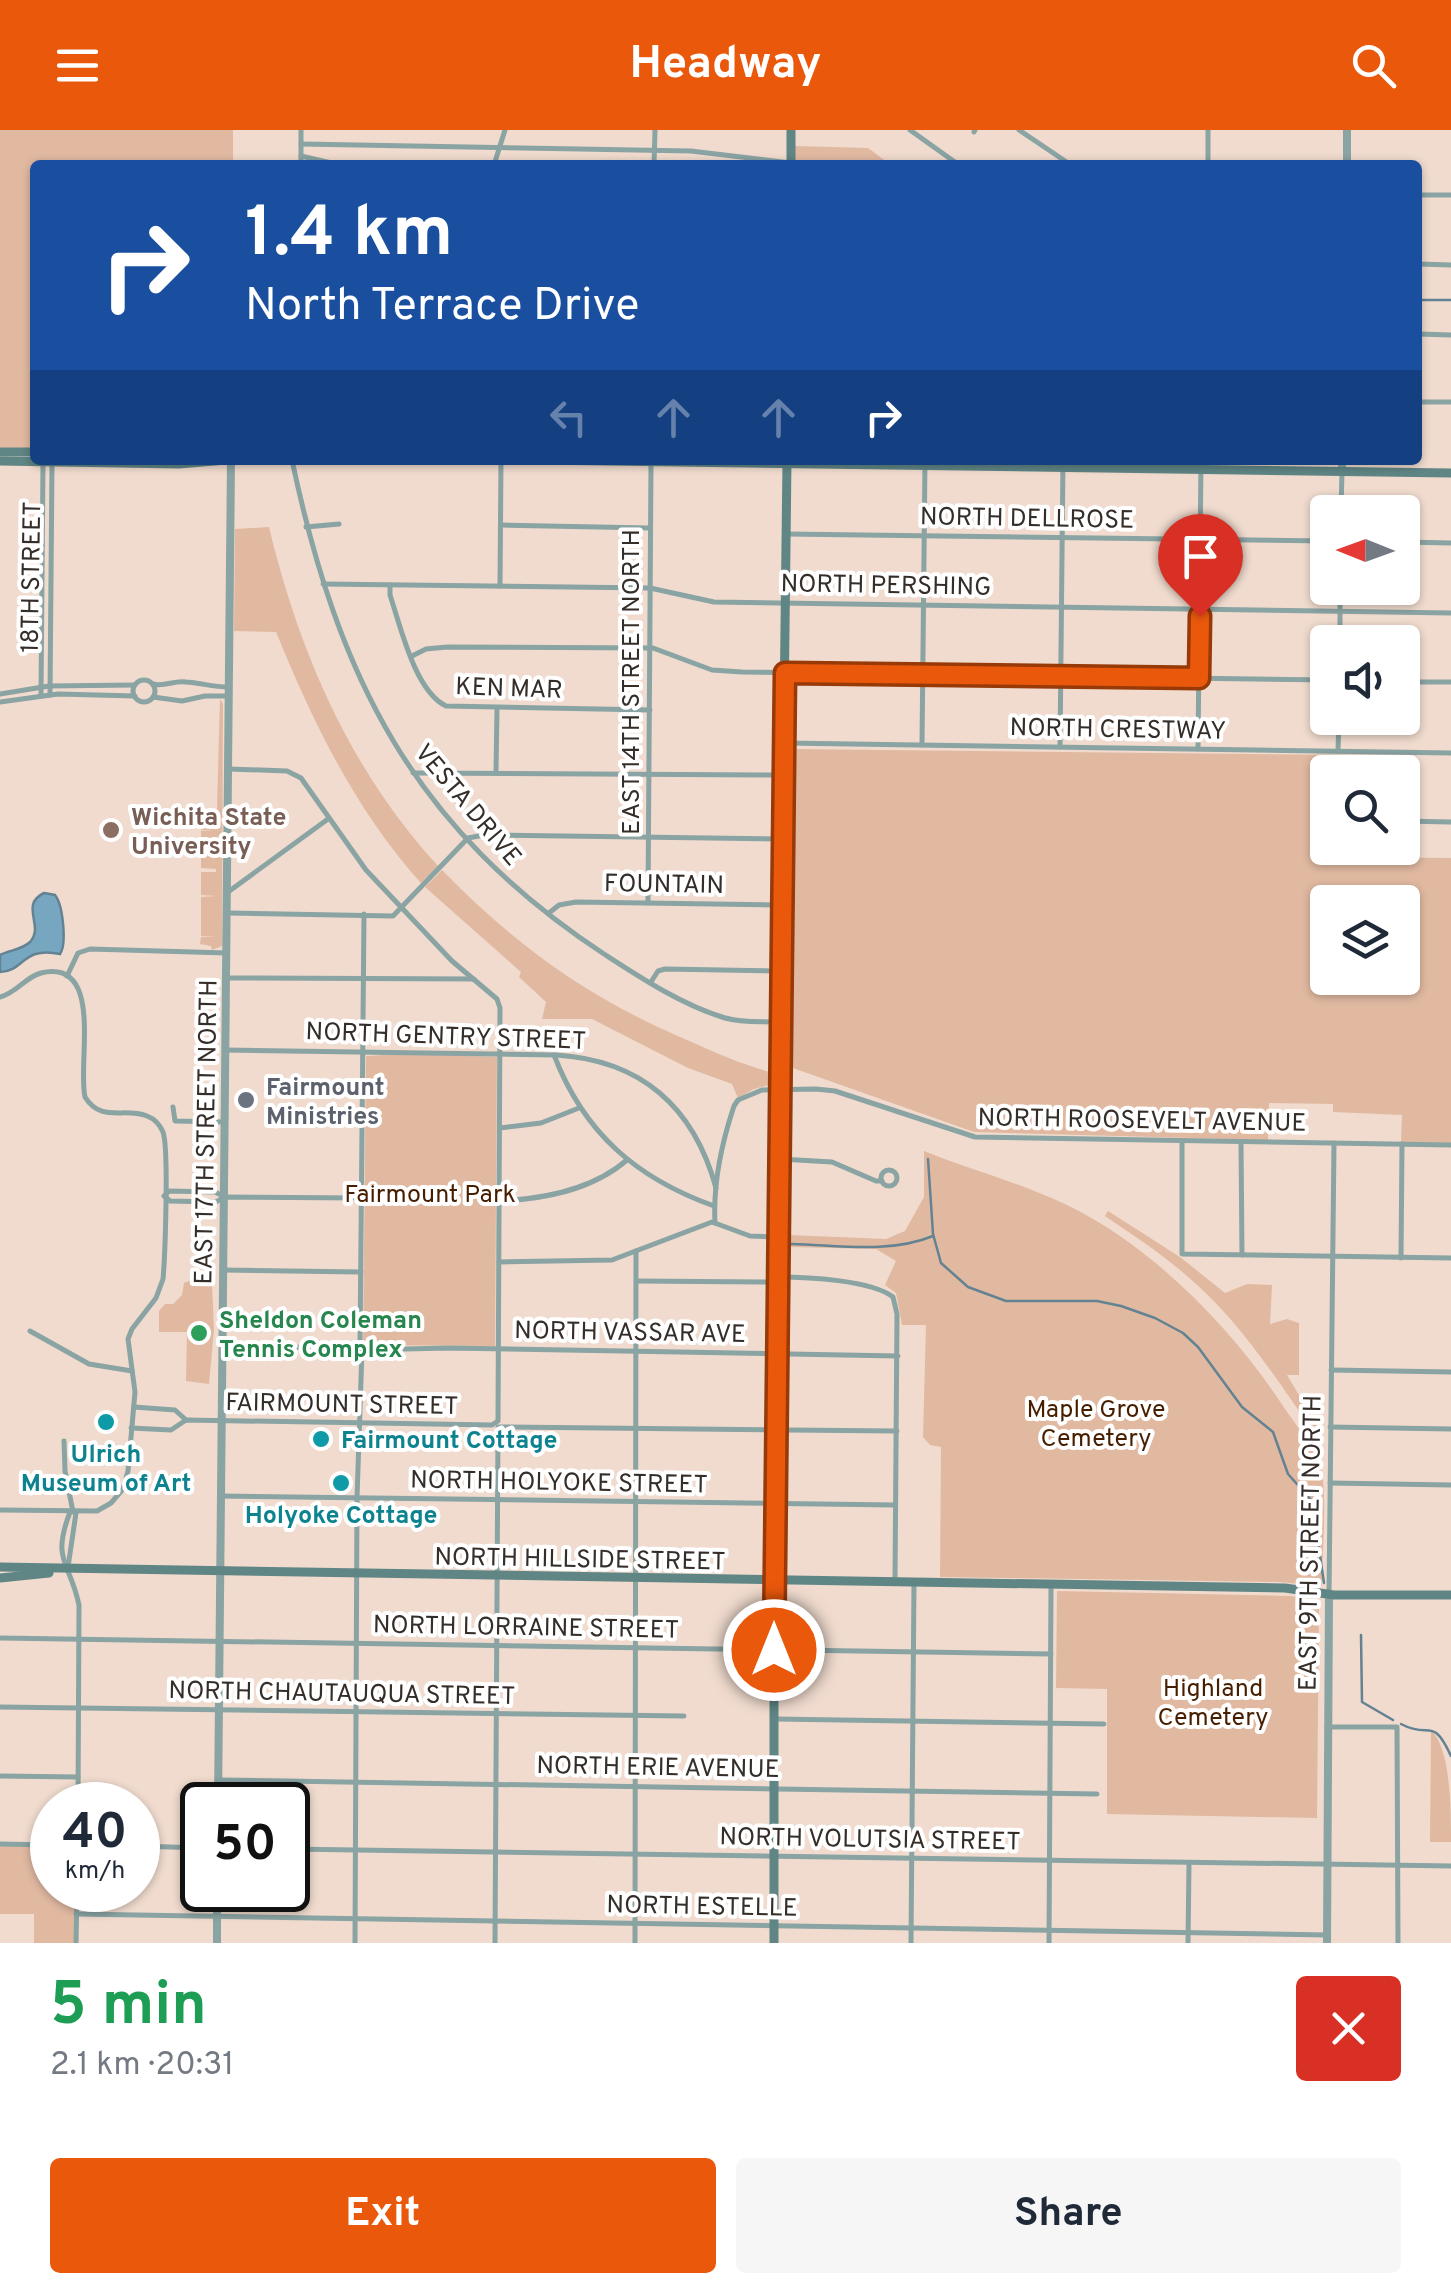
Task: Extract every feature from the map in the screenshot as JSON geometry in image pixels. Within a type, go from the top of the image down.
[{"type":"main road","points":[[791,130],[791,160]]},
{"type":"main road","points":[[0,452],[30,452]]},
{"type":"main road","points":[[0,461],[30,461]]},
{"type":"main road","points":[[774,1943],[774,1582],[787,465]]},
{"type":"main road","points":[[1342,465],[1451,472]]},
{"type":"main road","name":"NORTH HILLSIDE STREET","points":[[0,1567],[1285,1588],[1328,1594],[1451,1595]]},
{"type":"main road","name":"NORTH HILLSIDE STREET","points":[[0,1578],[67,1570]]},
{"type":"street","points":[[301,130],[301,160]]},
{"type":"street","points":[[496,160],[505,130]]},
{"type":"street","points":[[654,160],[655,130]]},
{"type":"street","points":[[910,130],[951,160]]},
{"type":"street","points":[[1019,130],[1064,160]]},
{"type":"street","points":[[1208,130],[1208,160]]},
{"type":"street","points":[[1346,160],[1347,130]]},
{"type":"street","points":[[301,144],[654,150],[752,160]]},
{"type":"street","points":[[301,156],[318,160]]},
{"type":"street","points":[[1422,195],[1451,195]]},
{"type":"street","points":[[1422,264],[1451,265]]},
{"type":"street","points":[[1422,334],[1451,334]]},
{"type":"street","points":[[1422,402],[1451,402]]},
{"type":"street","name":"18TH STREET","points":[[47,465],[50,695]]},
{"type":"street","name":"18TH STREET","points":[[42,696],[47,465]]},
{"type":"street","name":"EAST 17TH STREET NORTH","points":[[218,1780],[228,913],[228,465]]},
{"type":"street","name":"VESTA DRIVE","points":[[293,465],[322,584],[365,692],[413,773],[467,840],[548,914],[650,982],[726,1018],[781,1022]]},
{"type":"street","points":[[500,586],[501,465]]},
{"type":"street","name":"EAST 14TH STREET NORTH","points":[[648,903],[651,465]]},
{"type":"street","points":[[922,745],[925,465]]},
{"type":"street","points":[[1060,747],[1063,465]]},
{"type":"street","points":[[1198,749],[1201,465]]},
{"type":"street","points":[[1341,495],[1342,465]]},
{"type":"street","points":[[306,526],[339,524]]},
{"type":"street","points":[[500,525],[650,528]]},
{"type":"street","name":"NORTH DELLROSE","points":[[786,534],[1310,541]]},
{"type":"street","points":[[1420,542],[1451,543]]},
{"type":"street","name":"NORTH PERSHING","points":[[322,584],[650,588],[714,602],[1451,612]]},
{"type":"street","name":"KEN MAR","points":[[390,584],[390,596],[412,656],[435,701],[446,706],[650,710]]},
{"type":"street","points":[[1340,605],[1340,625]]},
{"type":"street","points":[[412,656],[447,647],[650,648],[712,670],[1310,680]]},
{"type":"street","points":[[0,694],[49,686],[136,685],[144,680],[162,686],[182,682],[229,691]]},
{"type":"street","points":[[1420,682],[1451,682]]},
{"type":"street","points":[[152,684],[154,696]]},
{"type":"street","points":[[135,696],[136,685]]},
{"type":"street","points":[[0,702],[50,695],[135,696],[144,702],[154,696],[182,701],[229,691]]},
{"type":"street","points":[[496,771],[497,708]]},
{"type":"street","points":[[1338,735],[1338,751]]},
{"type":"street","name":"NORTH CRESTWAY","points":[[784,743],[1451,752]]},
{"type":"street","points":[[229,769],[294,773],[366,870],[498,1001],[495,1943]]},
{"type":"street","points":[[413,773],[784,774]]},
{"type":"street","points":[[228,892],[328,819]]},
{"type":"street","points":[[1420,821],[1451,822]]},
{"type":"street","points":[[228,913],[394,916],[467,840],[484,835],[783,839]]},
{"type":"street","name":"FOUNTAIN","points":[[548,914],[567,902],[782,905]]},
{"type":"street","points":[[356,1943],[364,914]]},
{"type":"street","points":[[66,977],[78,953],[90,949],[227,953]]},
{"type":"street","points":[[650,982],[665,968],[782,971]]},
{"type":"street","points":[[0,997],[11,994],[39,974],[54,973],[78,987],[84,1001],[85,1096],[93,1108],[102,1112],[141,1114],[158,1124],[165,1141],[163,1279],[156,1298],[130,1336],[133,1408],[123,1490],[112,1503],[97,1511],[0,1510]]},
{"type":"street","points":[[227,978],[474,979]]},
{"type":"street","name":"NORTH GENTRY STREET","points":[[226,1050],[554,1055],[602,1061],[656,1089],[694,1131],[710,1166],[716,1192]]},
{"type":"street","points":[[554,1055],[579,1108],[598,1132],[628,1160],[664,1184],[714,1206]]},
{"type":"street","points":[[715,1223],[714,1206],[728,1126],[738,1100],[762,1090],[780,1089]]},
{"type":"street","name":"NORTH ROOSEVELT AVENUE","points":[[780,1089],[835,1091],[975,1137],[1451,1145]]},
{"type":"street","points":[[172,1107],[174,1121],[225,1122]]},
{"type":"street","points":[[499,1128],[541,1123],[579,1108]]},
{"type":"street","points":[[1182,1142],[1182,1254],[1451,1258]]},
{"type":"street","points":[[1242,1142],[1242,1256]]},
{"type":"street","name":"EAST 9TH STREET NORTH","points":[[1327,1939],[1334,1143]]},
{"type":"street","points":[[1401,1258],[1402,1144]]},
{"type":"street","points":[[780,1159],[832,1162],[876,1182],[882,1181]]},
{"type":"street","points":[[499,1201],[528,1200],[579,1188],[615,1171],[628,1160]]},
{"type":"street","points":[[164,1196],[170,1201],[200,1202],[216,1202],[224,1197],[361,1198]]},
{"type":"street","points":[[499,1262],[612,1260],[715,1223],[750,1236],[779,1237]]},
{"type":"street","points":[[635,1943],[636,1251]]},
{"type":"street","points":[[224,1270],[361,1272]]},
{"type":"street","points":[[637,1281],[808,1277],[881,1287],[893,1296],[898,1314],[895,1582]]},
{"type":"street","points":[[30,1331],[83,1362],[132,1371]]},
{"type":"street","name":"NORTH VASSAR AVE","points":[[223,1346],[898,1356]]},
{"type":"street","points":[[1331,1370],[1451,1372]]},
{"type":"street","name":"FAIRMOUNT STREET","points":[[133,1408],[175,1410],[186,1420]]},
{"type":"street","name":"FAIRMOUNT STREET","points":[[131,1428],[171,1430],[186,1420],[897,1431]]},
{"type":"street","points":[[1330,1427],[1451,1428]]},
{"type":"street","points":[[64,1441],[73,1512],[67,1570],[76,1586],[79,1605],[78,1782]]},
{"type":"street","points":[[1330,1484],[1451,1486]]},
{"type":"street","name":"NORTH HOLYOKE STREET","points":[[222,1496],[895,1506]]},
{"type":"street","points":[[911,1943],[914,1582]]},
{"type":"street","points":[[1049,1943],[1052,1584]]},
{"type":"street","name":"NORTH LORRAINE STREET","points":[[0,1638],[1051,1654]]},
{"type":"street","name":"NORTH CHAUTAUQUA STREET","points":[[0,1707],[684,1716]]},
{"type":"street","points":[[776,1719],[1104,1724]]},
{"type":"street","points":[[1327,1727],[1397,1728],[1398,1943]]},
{"type":"street","points":[[0,1776],[78,1777]]},
{"type":"street","name":"NORTH ERIE AVENUE","points":[[218,1780],[1097,1794]]},
{"type":"street","points":[[0,1844],[30,1845]]},
{"type":"street","name":"NORTH VOLUTSIA STREET","points":[[310,1849],[1451,1866]]},
{"type":"street","points":[[1188,1943],[1190,1864]]},
{"type":"street","points":[[217,1912],[217,1943]]},
{"type":"street","points":[[76,1914],[76,1943]]},
{"type":"street","name":"NORTH ESTELLE","points":[[76,1914],[1327,1939]]},
{"type":"green space","points":[[0,130],[233,130],[233,160],[30,160],[30,449],[0,448]]},
{"type":"green space","points":[[795,146],[868,148],[884,160],[795,160]]},
{"type":"green space","points":[[269,527],[296,619],[332,707],[379,790],[438,866],[421,883],[376,826],[338,764],[276,632],[234,631],[235,529]]},
{"type":"green space","points":[[220,699],[222,946],[212,950],[211,946],[200,944],[201,937],[216,937],[201,936],[201,897],[216,896],[201,895],[201,872],[216,869],[201,868],[201,852],[216,853],[216,849],[201,848],[201,831],[216,830],[201,830],[201,816],[217,809]]},
{"type":"green space","points":[[793,749],[1341,755],[1310,755],[1310,865],[1420,865],[1420,858],[1451,858],[1451,1143],[1401,1142],[1402,1115],[1333,1112],[1333,1104],[1269,1103],[1268,1140],[974,1132],[790,1067]]},
{"type":"green space","points":[[442,870],[529,948],[590,991],[657,1027],[774,1073],[773,1084],[738,1098],[732,1084],[688,1068],[592,1019],[542,1019],[546,1002],[519,977],[521,972],[425,887]]},
{"type":"green space","name":"Fairmount Park","points":[[366,1056],[497,1057],[495,1346],[363,1345]]},
{"type":"green space","name":"Maple Grove Cemetery","points":[[924,1151],[1050,1197],[1099,1222],[1159,1266],[1215,1319],[1263,1377],[1320,1465],[1324,1500],[1322,1586],[940,1577],[941,1447],[930,1445],[923,1437],[926,1325],[902,1325],[896,1293],[885,1285],[896,1261],[876,1249],[789,1247],[789,1235],[886,1239],[905,1231],[924,1197]]},
{"type":"green space","points":[[1108,1211],[1180,1257],[1225,1293],[1247,1284],[1272,1285],[1270,1324],[1287,1319],[1299,1323],[1299,1375],[1287,1375],[1319,1429],[1314,1433],[1256,1350],[1206,1293],[1168,1260],[1105,1216]]},
{"type":"green space","name":"Sheldon Coleman Tennis Complex","points":[[184,1283],[212,1283],[214,1330],[209,1384],[186,1381],[187,1332],[159,1332],[159,1311],[182,1295]]},
{"type":"green space","name":"Highland Cemetery","points":[[1057,1591],[1290,1596],[1319,1601],[1317,1818],[1107,1814],[1107,1689],[1056,1688]]},
{"type":"green space","points":[[1431,1730],[1446,1765],[1451,1842],[1430,1842]]},
{"type":"green space","points":[[0,1845],[30,1845],[30,1912],[77,1912],[76,1943],[34,1943],[34,1914],[0,1914]]},
{"type":"water","points":[[44,893],[55,895],[60,907],[64,934],[60,954],[38,953],[15,968],[0,972],[0,955],[23,947],[34,936],[33,903]]},
{"type":"waterway","points":[[1422,300],[1451,300]]},
{"type":"waterway","points":[[928,1159],[933,1234],[941,1263],[968,1287],[1006,1301],[1097,1301],[1121,1306],[1155,1318],[1183,1333],[1198,1347],[1242,1407],[1273,1432],[1288,1474],[1312,1501],[1324,1583]]},
{"type":"waterway","points":[[792,1244],[881,1247],[933,1236]]},
{"type":"waterway","points":[[1361,1635],[1362,1702],[1393,1720]]},
{"type":"waterway","points":[[1401,1724],[1435,1732],[1451,1756]]},
{"type":"place","name":"Wichita State University","points":[[111,830]]},
{"type":"place","name":"Fairmount Ministries","points":[[246,1100]]},
{"type":"place","name":"Sheldon Coleman Tennis Complex","points":[[199,1333]]},
{"type":"place","name":"Ulrich Museum of Art","points":[[106,1422]]},
{"type":"place","name":"Fairmount Cottage","points":[[321,1439]]},
{"type":"place","name":"Holyoke Cottage","points":[[341,1483]]},
{"type":"route","points":[[774,1650],[785,673],[1199,678],[1200,616]]}]
